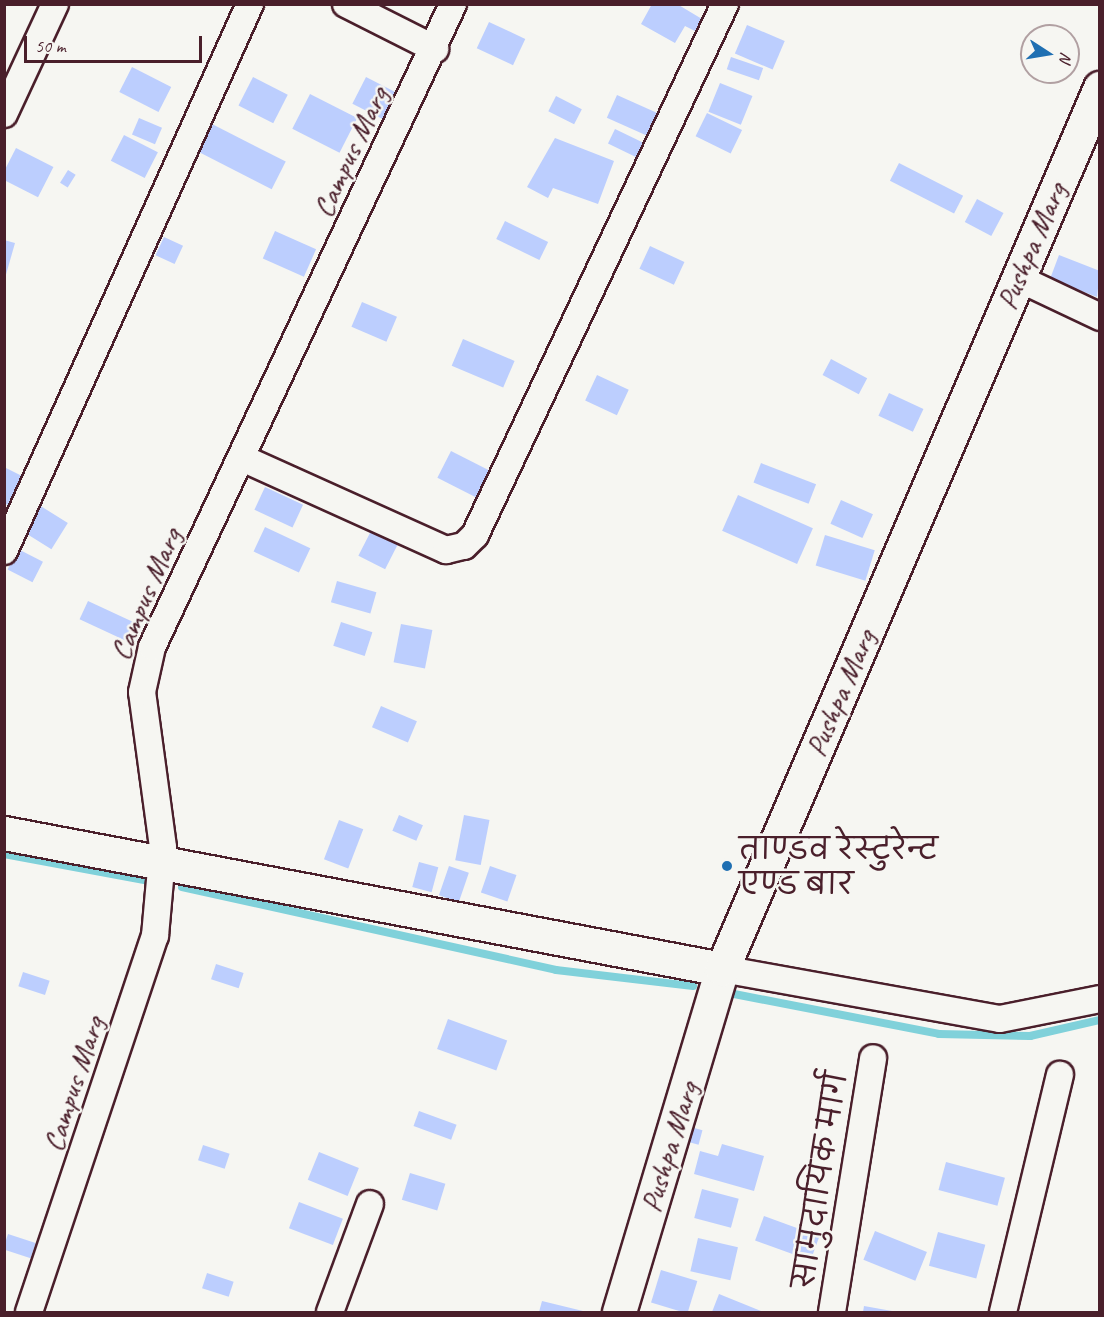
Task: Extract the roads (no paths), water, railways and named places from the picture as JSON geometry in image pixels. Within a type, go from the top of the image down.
[{"type":"street","points":[[4,114],[55,4]]},
{"type":"street","points":[[4,551],[250,4]]},
{"type":"street","points":[[346,4],[435,49]]},
{"type":"street","name":"Campus Marg","points":[[29,1312],[156,936],[162,863],[142,692],[145,669],[435,49],[453,4]]},
{"type":"street","points":[[242,458],[446,550],[464,546],[475,535],[725,4]]},
{"type":"street","name":"Pushpa Marg","points":[[619,1312],[722,969],[1100,88]]},
{"type":"street","points":[[1018,278],[1100,317]]},
{"type":"street","points":[[4,833],[722,969],[1000,1019],[1100,999]]},
{"type":"street","name":"सामुदायिक मार्ग","points":[[832,1312],[873,1058]]},
{"type":"street","points":[[1003,1312],[1060,1075]]},
{"type":"street","points":[[330,1312],[370,1204]]},
{"type":"waterway","points":[[4,854],[150,881]]},
{"type":"waterway","points":[[182,887],[556,970],[693,986]]},
{"type":"waterway","points":[[729,993],[939,1034],[1030,1036],[1100,1020]]},
{"type":"place","name":"ताण्डव रेस्टुरेन्ट एण्ड बार","points":[[727,866]]}]
